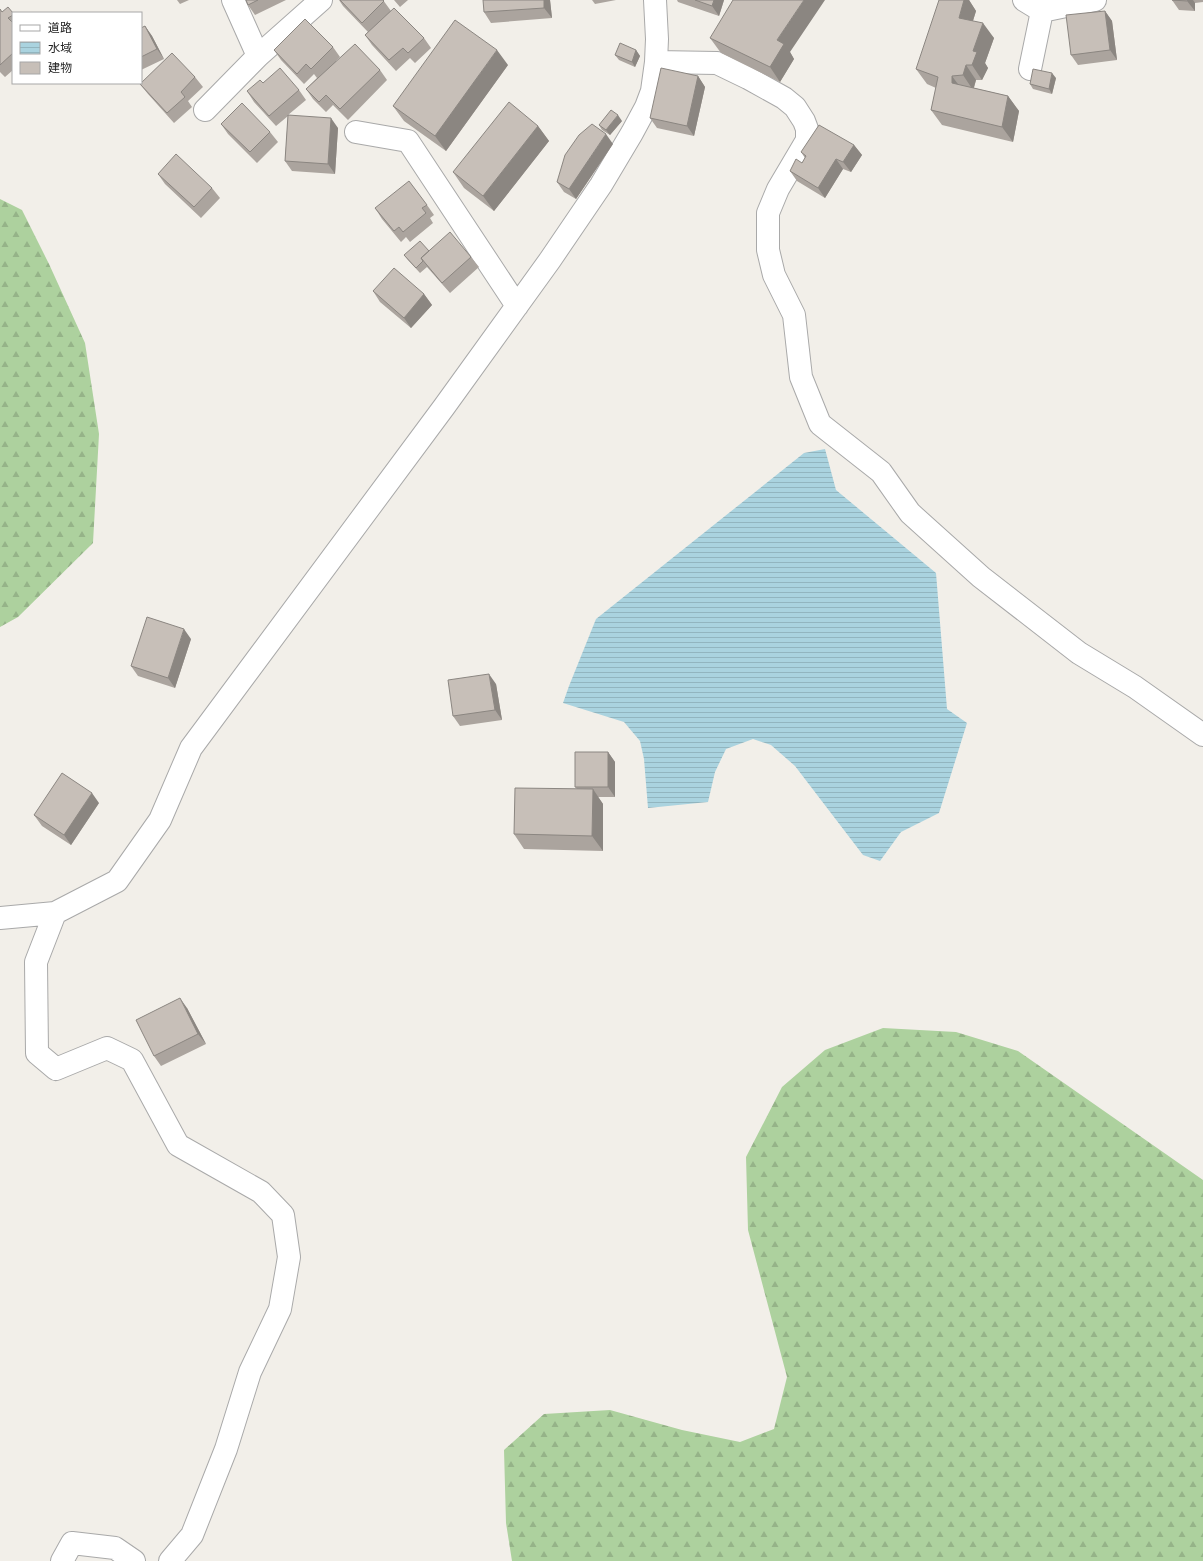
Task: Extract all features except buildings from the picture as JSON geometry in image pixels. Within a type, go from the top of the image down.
[{"type":"street","points":[[233,0],[258,56]]},
{"type":"street","points":[[205,110],[258,56],[321,0]]},
{"type":"street","points":[[1024,0],[1042,11],[1095,0]]},
{"type":"street","points":[[0,918],[55,913],[117,881],[160,820],[191,748],[444,407],[550,260],[601,185],[632,133],[646,107],[652,91],[656,62],[655,9]]},
{"type":"street","points":[[1030,69],[1042,11]]},
{"type":"street","points":[[656,62],[717,63],[784,98],[795,107],[804,122],[807,129],[807,140],[778,189],[768,213],[768,250],[774,275],[794,315],[801,377],[820,424],[880,472],[910,513],[980,577],[1079,653],[1135,687],[1203,734]]},
{"type":"street","points":[[356,132],[408,141],[517,306]]},
{"type":"street","points":[[55,913],[36,962],[37,1053],[56,1069],[107,1048],[132,1060],[178,1145],[261,1192],[283,1215],[289,1257],[280,1309],[250,1372],[226,1449],[192,1535],[170,1561]]},
{"type":"street","points":[[62,1561],[72,1543],[115,1548],[134,1561]]},
{"type":"green space","points":[[0,199],[22,210],[49,264],[85,343],[99,434],[93,543],[18,617],[0,627]]},
{"type":"green space","points":[[883,1028],[956,1032],[1018,1051],[1203,1180],[1203,1561],[512,1561],[506,1523],[504,1450],[544,1414],[610,1410],[682,1430],[740,1442],[774,1429],[787,1377],[748,1230],[746,1157],[782,1087],[825,1050]]},
{"type":"water","points":[[825,449],[836,490],[936,573],[947,709],[967,723],[939,813],[901,832],[880,861],[863,855],[795,766],[771,745],[753,739],[726,749],[715,772],[708,802],[648,808],[644,759],[640,741],[624,722],[563,703],[596,619],[804,453]]}]
